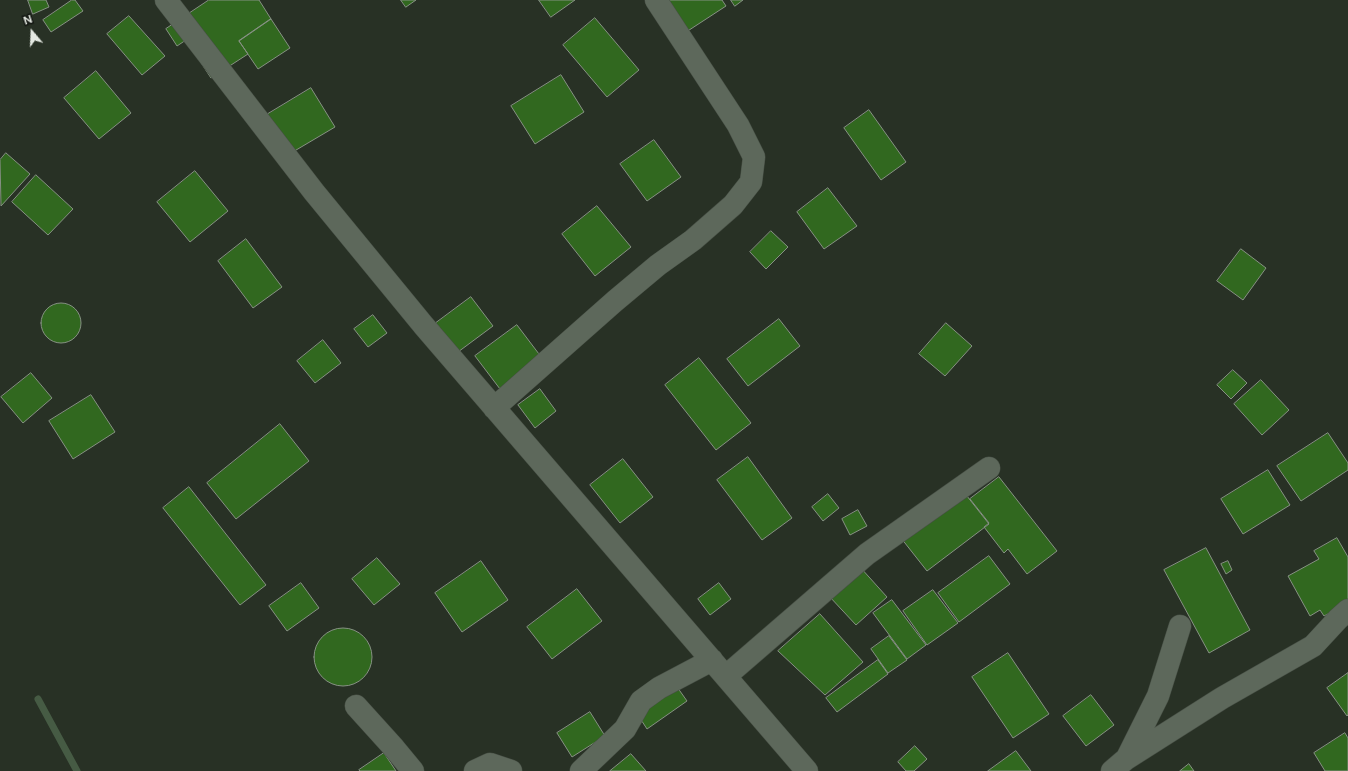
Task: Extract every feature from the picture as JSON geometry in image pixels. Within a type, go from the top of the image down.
[{"type":"street","points":[[166,0],[314,192],[424,326],[807,771]]},
{"type":"street","points":[[494,408],[616,300],[658,265],[694,240],[733,205],[751,182],[754,157],[738,124],[656,0]]},
{"type":"street","points":[[581,771],[625,729],[641,702],[659,688],[719,668],[867,554],[989,468]]},
{"type":"street","points":[[1119,765],[1222,698],[1313,646],[1348,610]]},
{"type":"street","points":[[1119,765],[1158,696],[1180,626]]},
{"type":"street","points":[[356,706],[413,771]]},
{"type":"street","points":[[475,771],[490,764],[511,771]]},
{"type":"building","points":[[28,0],[46,0],[49,7],[33,14]]},
{"type":"building","points":[[72,0],[75,0],[83,11],[51,32],[43,20]]},
{"type":"building","points":[[209,0],[259,0],[271,19],[239,41],[248,54],[211,78],[186,40],[177,46],[166,29]]},
{"type":"building","points":[[401,0],[416,0],[406,7]]},
{"type":"building","points":[[539,0],[575,0],[551,17]]},
{"type":"building","points":[[651,0],[722,0],[726,6],[677,38]]},
{"type":"building","points":[[731,0],[743,0],[735,6]]},
{"type":"building","points":[[129,16],[165,56],[142,75],[107,34]]},
{"type":"building","points":[[595,18],[639,70],[607,97],[563,45]]},
{"type":"building","points":[[271,19],[290,48],[258,69],[239,41]]},
{"type":"building","points":[[96,71],[131,113],[99,139],[64,98]]},
{"type":"building","points":[[561,75],[584,112],[535,144],[511,106]]},
{"type":"building","points":[[311,88],[335,127],[286,156],[263,117]]},
{"type":"building","points":[[869,110],[906,162],[881,180],[844,128]]},
{"type":"building","points":[[654,140],[681,177],[647,201],[620,164]]},
{"type":"building","points":[[6,153],[30,174],[1,206],[0,160]]},
{"type":"building","points":[[195,171],[228,211],[190,242],[157,202]]},
{"type":"building","points":[[36,175],[73,209],[48,235],[12,202]]},
{"type":"building","points":[[828,188],[857,226],[824,249],[797,212]]},
{"type":"building","points":[[597,206],[631,247],[595,276],[562,234]]},
{"type":"building","points":[[771,231],[788,247],[766,269],[750,252]]},
{"type":"building","points":[[246,239],[282,287],[253,308],[218,261]]},
{"type":"building","points":[[1241,249],[1266,268],[1243,300],[1217,281]]},
{"type":"building","points":[[471,297],[493,326],[458,352],[436,323]]},
{"type":"building","points":[[65,303],[72,306],[78,312],[81,323],[80,331],[72,340],[65,343],[57,343],[50,340],[42,331],[41,319],[44,312],[53,304]]},
{"type":"building","points":[[373,315],[387,333],[368,347],[354,329]]},
{"type":"building","points":[[779,319],[800,346],[748,386],[727,359]]},
{"type":"building","points":[[946,323],[972,346],[945,376],[919,354]]},
{"type":"building","points":[[517,325],[542,358],[500,389],[475,356]]},
{"type":"building","points":[[323,340],[341,363],[315,383],[297,361]]},
{"type":"building","points":[[699,358],[751,423],[716,450],[665,385]]},
{"type":"building","points":[[1233,370],[1247,383],[1231,399],[1217,385]]},
{"type":"building","points":[[31,373],[52,398],[23,423],[1,397]]},
{"type":"building","points":[[1261,380],[1289,410],[1262,435],[1234,404]]},
{"type":"building","points":[[540,389],[556,411],[535,428],[518,405]]},
{"type":"building","points":[[91,395],[115,432],[73,459],[49,421]]},
{"type":"building","points":[[280,424],[309,461],[236,519],[207,483]]},
{"type":"building","points":[[1328,433],[1348,463],[1348,470],[1301,501],[1277,466]]},
{"type":"building","points":[[748,457],[792,518],[762,540],[717,480]]},
{"type":"building","points":[[623,459],[653,497],[620,523],[590,485]]},
{"type":"building","points":[[1268,470],[1290,505],[1243,534],[1221,499]]},
{"type":"building","points":[[999,477],[1057,551],[1027,574],[1008,549],[1004,553],[984,527],[989,523],[970,499]]},
{"type":"building","points":[[189,487],[266,585],[240,605],[163,508]]},
{"type":"building","points":[[963,491],[989,524],[927,571],[901,538]]},
{"type":"building","points":[[828,494],[839,508],[823,521],[812,507]]},
{"type":"building","points":[[858,510],[867,526],[850,535],[842,519]]},
{"type":"building","points":[[1337,538],[1348,557],[1348,603],[1324,616],[1320,610],[1310,616],[1288,576],[1319,559],[1314,551]]},
{"type":"building","points":[[1206,548],[1250,630],[1209,653],[1164,570]]},
{"type":"building","points":[[989,556],[1010,584],[959,622],[938,593]]},
{"type":"building","points":[[377,558],[400,584],[374,605],[352,579]]},
{"type":"building","points":[[481,561],[508,600],[462,632],[435,593]]},
{"type":"building","points":[[1228,561],[1232,570],[1226,574],[1221,564]]},
{"type":"building","points":[[860,567],[887,597],[856,625],[829,596]]},
{"type":"building","points":[[301,583],[319,608],[287,631],[269,606]]},
{"type":"building","points":[[719,583],[731,599],[710,615],[698,599]]},
{"type":"building","points":[[577,589],[602,621],[552,659],[527,627]]},
{"type":"building","points":[[933,590],[958,623],[927,645],[903,611]]},
{"type":"building","points":[[892,600],[926,645],[907,659],[873,613]]},
{"type":"building","points":[[820,614],[863,662],[825,695],[778,651]]},
{"type":"building","points":[[343,628],[354,630],[367,641],[370,646],[372,657],[370,668],[359,681],[354,684],[343,686],[332,684],[319,673],[316,668],[314,657],[316,646],[327,633],[332,630]]},
{"type":"building","points":[[889,636],[907,660],[888,673],[871,649]]},
{"type":"building","points":[[1008,653],[1049,714],[1013,738],[972,677]]},
{"type":"building","points":[[878,660],[888,674],[837,712],[826,698]]},
{"type":"building","points":[[1348,673],[1348,715],[1347,716],[1327,688]]},
{"type":"building","points":[[675,684],[687,701],[647,729],[636,712]]},
{"type":"building","points":[[1091,695],[1114,725],[1086,746],[1063,716]]},
{"type":"building","points":[[590,712],[605,736],[572,757],[557,733]]},
{"type":"building","points":[[1345,733],[1348,738],[1348,771],[1325,771],[1314,753]]},
{"type":"building","points":[[915,746],[927,759],[914,771],[906,771],[898,762]]},
{"type":"building","points":[[1016,751],[1031,771],[988,771]]},
{"type":"building","points":[[384,753],[396,771],[359,770]]},
{"type":"building","points":[[631,754],[646,771],[610,771]]},
{"type":"building","points":[[1189,764],[1194,771],[1180,771]]},
{"type":"waterway","points":[[38,699],[77,771]]}]
